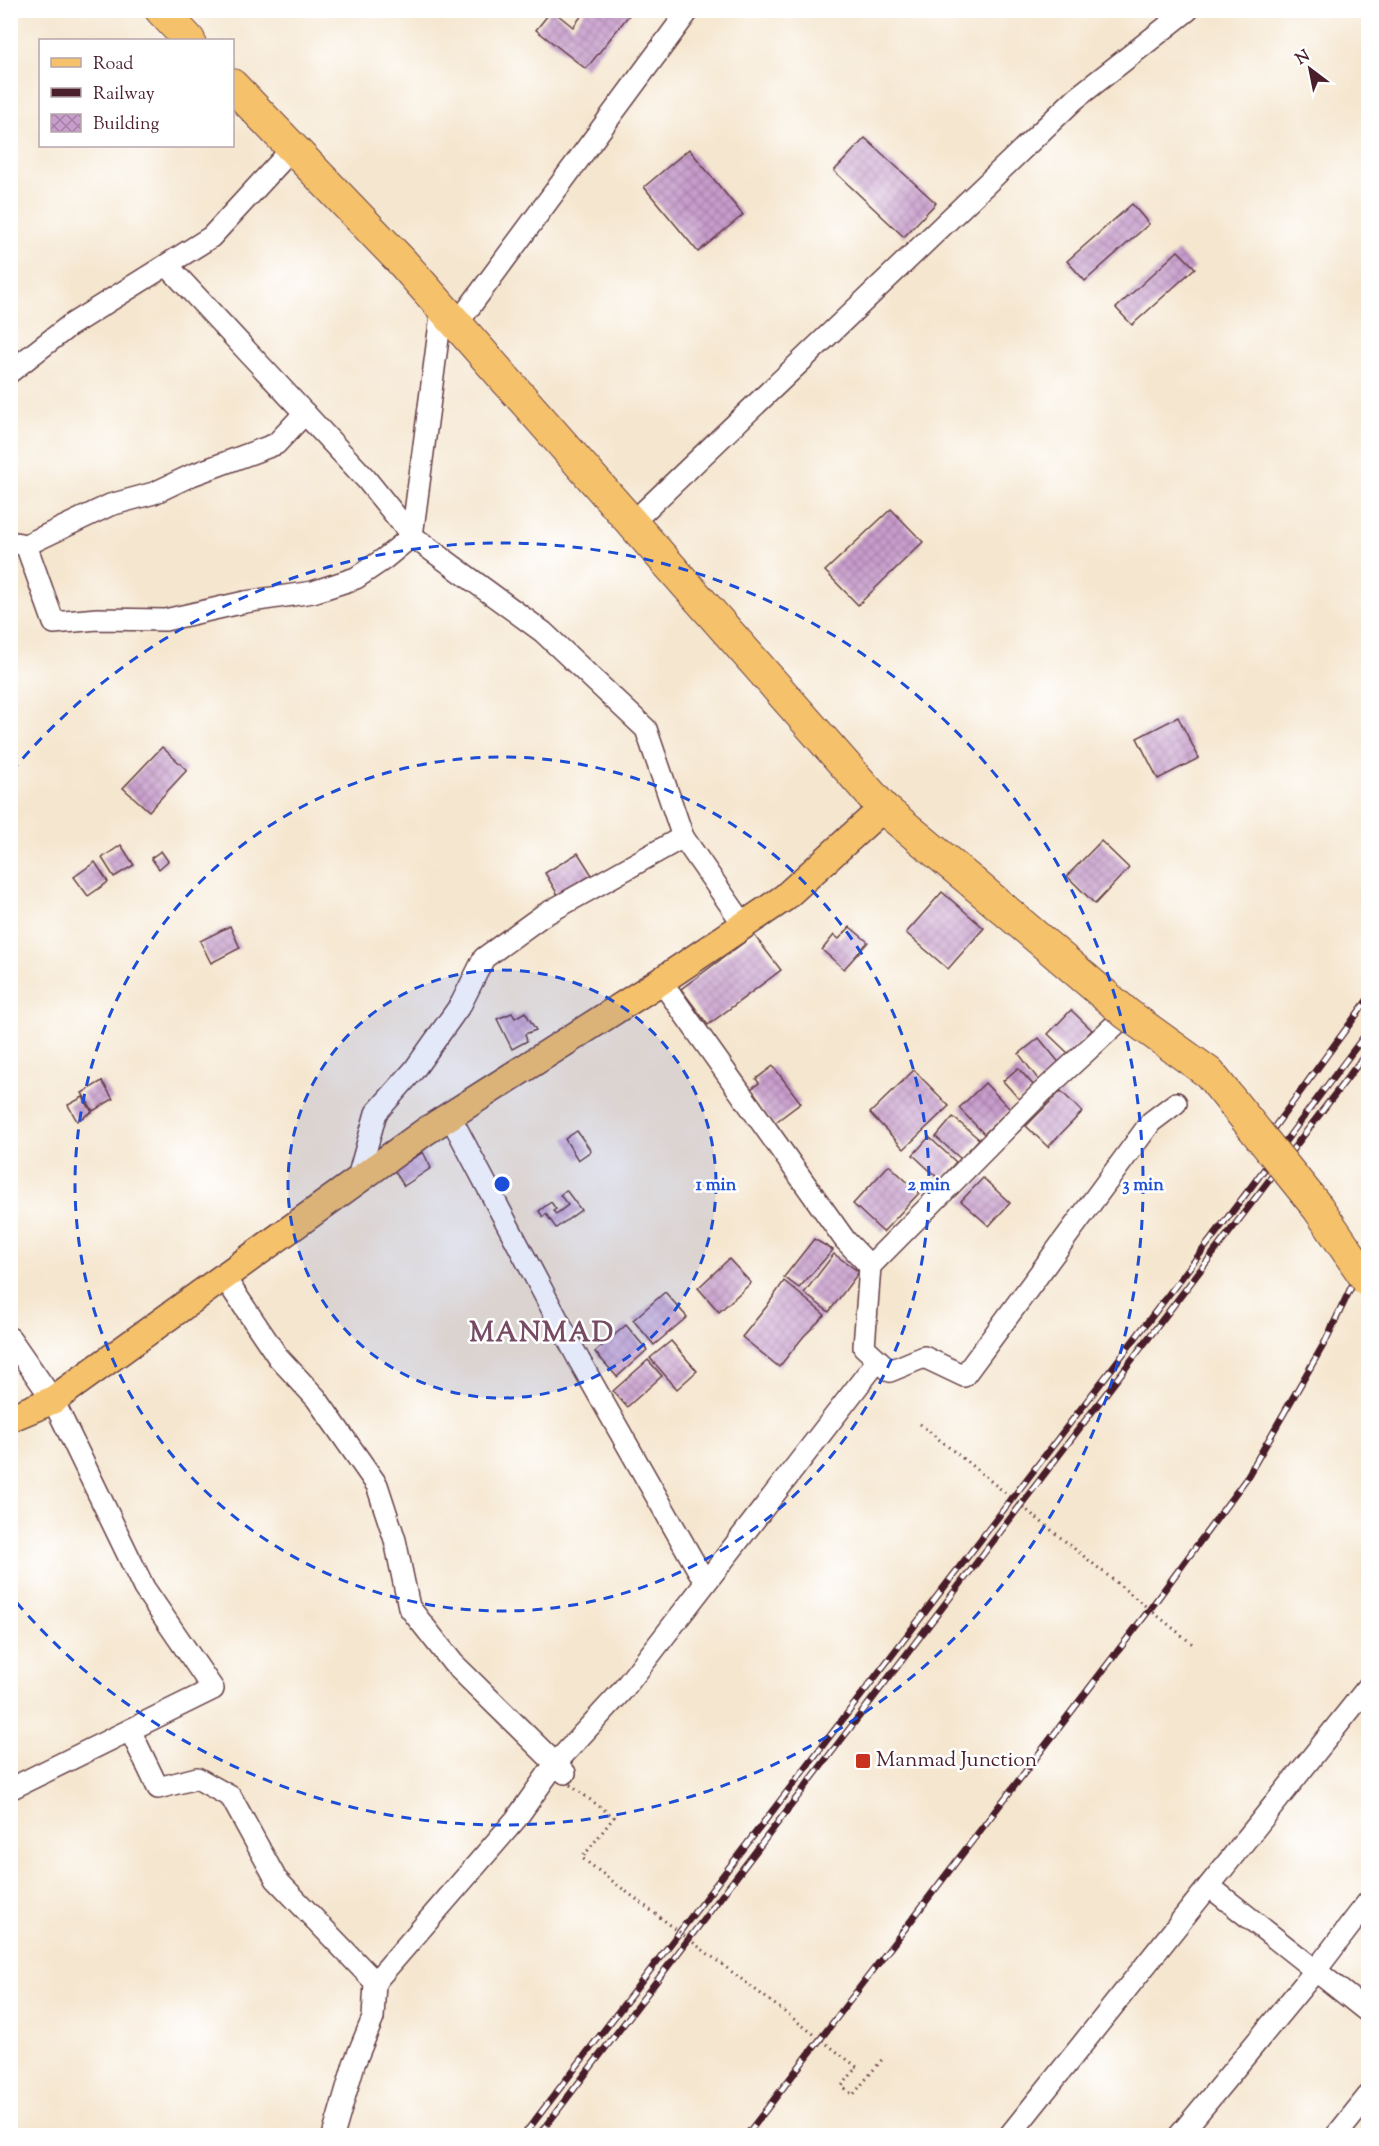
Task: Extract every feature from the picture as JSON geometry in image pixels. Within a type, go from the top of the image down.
[{"type":"highway","points":[[161,10],[188,39]]},
{"type":"highway","points":[[234,88],[402,262],[884,808],[1127,1014],[1209,1073],[1318,1208],[1368,1281]]},
{"type":"main road","points":[[10,1418],[53,1400],[450,1116],[661,981],[784,898],[884,808]]},
{"type":"street","points":[[305,413],[276,444],[192,475],[154,493],[110,505],[18,544],[54,623],[97,619],[165,620],[245,602],[313,592],[356,578],[412,536],[450,316],[689,10]]},
{"type":"street","points":[[632,523],[1075,99],[1188,10]]},
{"type":"street","points":[[10,372],[69,326],[211,237],[293,148]]},
{"type":"street","points":[[167,265],[366,479],[412,536],[543,632],[646,729],[683,837],[744,925]]},
{"type":"street","points":[[357,1181],[376,1113],[414,1070],[461,1004],[484,958],[542,916],[683,837]]},
{"type":"street","points":[[661,981],[845,1240],[870,1266]]},
{"type":"street","points":[[1127,1014],[1042,1092],[870,1266],[864,1347],[890,1371],[924,1357],[964,1376],[1151,1122],[1176,1103]]},
{"type":"street","points":[[450,1116],[579,1360],[705,1582]]},
{"type":"street","points":[[224,1277],[278,1357],[316,1398],[377,1485],[395,1540],[409,1607],[453,1664],[563,1774]]},
{"type":"street","points":[[10,1338],[53,1400],[144,1588],[213,1689],[10,1789]]},
{"type":"street","points":[[333,2136],[354,2064],[373,2018],[375,1982],[516,1819],[563,1774],[622,1691],[878,1360]]},
{"type":"street","points":[[1009,2136],[1368,1688]]},
{"type":"street","points":[[130,1730],[158,1788],[197,1778],[231,1797],[276,1879],[375,1982]]},
{"type":"street","points":[[1209,1886],[1368,2012]]},
{"type":"street","points":[[1179,2136],[1316,1971],[1368,1902]]},
{"type":"street","points":[[1336,2136],[1368,2096]]},
{"type":"path","points":[[920,1424],[1195,1647]]},
{"type":"path","points":[[563,1774],[614,1817],[582,1858],[857,2067],[842,2086],[853,2095],[884,2057]]},
{"type":"building","points":[[552,10],[573,27],[586,10],[633,10],[586,69],[536,30]]},
{"type":"building","points":[[865,138],[936,203],[904,237],[834,171]]},
{"type":"building","points":[[689,149],[743,215],[698,252],[644,187]]},
{"type":"building","points":[[1132,204],[1149,224],[1085,281],[1067,261]]},
{"type":"building","points":[[1178,251],[1195,268],[1132,325],[1116,308]]},
{"type":"building","points":[[891,509],[923,542],[858,605],[825,571]]},
{"type":"building","points":[[1178,717],[1199,758],[1158,779],[1137,738]]},
{"type":"building","points":[[162,747],[187,770],[149,811],[123,788]]},
{"type":"building","points":[[1101,841],[1129,868],[1095,904],[1067,876]]},
{"type":"building","points":[[121,845],[134,865],[114,877],[102,858]]},
{"type":"building","points":[[161,851],[168,861],[159,869],[151,858]]},
{"type":"building","points":[[578,853],[592,875],[558,895],[545,873]]},
{"type":"building","points":[[95,862],[108,882],[88,896],[74,877]]},
{"type":"building","points":[[942,892],[984,928],[948,969],[906,933]]},
{"type":"building","points":[[230,926],[240,948],[211,963],[200,941]]},
{"type":"building","points":[[850,927],[868,942],[844,969],[822,950],[834,935],[839,939]]},
{"type":"building","points":[[754,935],[781,970],[708,1025],[681,989]]},
{"type":"building","points":[[1071,1010],[1092,1030],[1069,1054],[1048,1034]]},
{"type":"building","points":[[525,1012],[536,1030],[525,1034],[527,1041],[512,1049],[497,1019],[512,1013],[515,1018]]},
{"type":"building","points":[[1039,1038],[1061,1065],[1040,1082],[1019,1054]]},
{"type":"building","points":[[773,1066],[801,1103],[773,1124],[748,1091],[759,1083],[756,1079]]},
{"type":"building","points":[[1018,1068],[1035,1087],[1020,1100],[1003,1081]]},
{"type":"building","points":[[914,1070],[949,1106],[904,1149],[870,1113]]},
{"type":"building","points":[[102,1081],[113,1099],[93,1111],[82,1093]]},
{"type":"building","points":[[985,1083],[1010,1109],[984,1134],[959,1108]]},
{"type":"building","points":[[1061,1091],[1082,1112],[1048,1147],[1026,1126]]},
{"type":"building","points":[[83,1097],[92,1112],[77,1121],[68,1105]]},
{"type":"building","points":[[953,1117],[979,1139],[961,1159],[936,1137]]},
{"type":"building","points":[[577,1131],[591,1151],[578,1160],[565,1139]]},
{"type":"building","points":[[929,1137],[956,1162],[940,1180],[913,1155]]},
{"type":"building","points":[[423,1152],[431,1168],[404,1186],[394,1170]]},
{"type":"building","points":[[889,1165],[919,1193],[883,1232],[853,1204]]},
{"type":"building","points":[[983,1178],[1010,1203],[989,1226],[961,1201]]},
{"type":"building","points":[[566,1190],[581,1210],[556,1228],[546,1214],[543,1217],[539,1211],[551,1202],[556,1209],[553,1211],[556,1214],[568,1205],[560,1195]]},
{"type":"building","points":[[814,1239],[833,1250],[799,1288],[784,1277]]},
{"type":"building","points":[[834,1254],[859,1272],[829,1312],[804,1293]]},
{"type":"building","points":[[729,1259],[751,1283],[719,1312],[698,1288]]},
{"type":"building","points":[[784,1281],[825,1315],[804,1336],[779,1367],[742,1337]]},
{"type":"building","points":[[665,1292],[687,1317],[654,1345],[633,1320]]},
{"type":"building","points":[[626,1325],[647,1350],[617,1377],[595,1352]]},
{"type":"building","points":[[671,1341],[697,1371],[677,1389],[650,1358]]},
{"type":"building","points":[[648,1360],[662,1376],[627,1407],[613,1391]]},
{"type":"railway","points":[[1273,1129],[1368,999]]},
{"type":"railway","points":[[523,2136],[1245,1195],[1368,1031]]},
{"type":"railway","points":[[538,2136],[1368,1051]]},
{"type":"railway","points":[[746,2136],[1150,1609],[1246,1479],[1325,1342],[1368,1252]]},
{"type":"place","name":"Manmad Junction","points":[[863,1761]]},
{"type":"district","name":"MANMAD","points":[[542,1334]]}]
